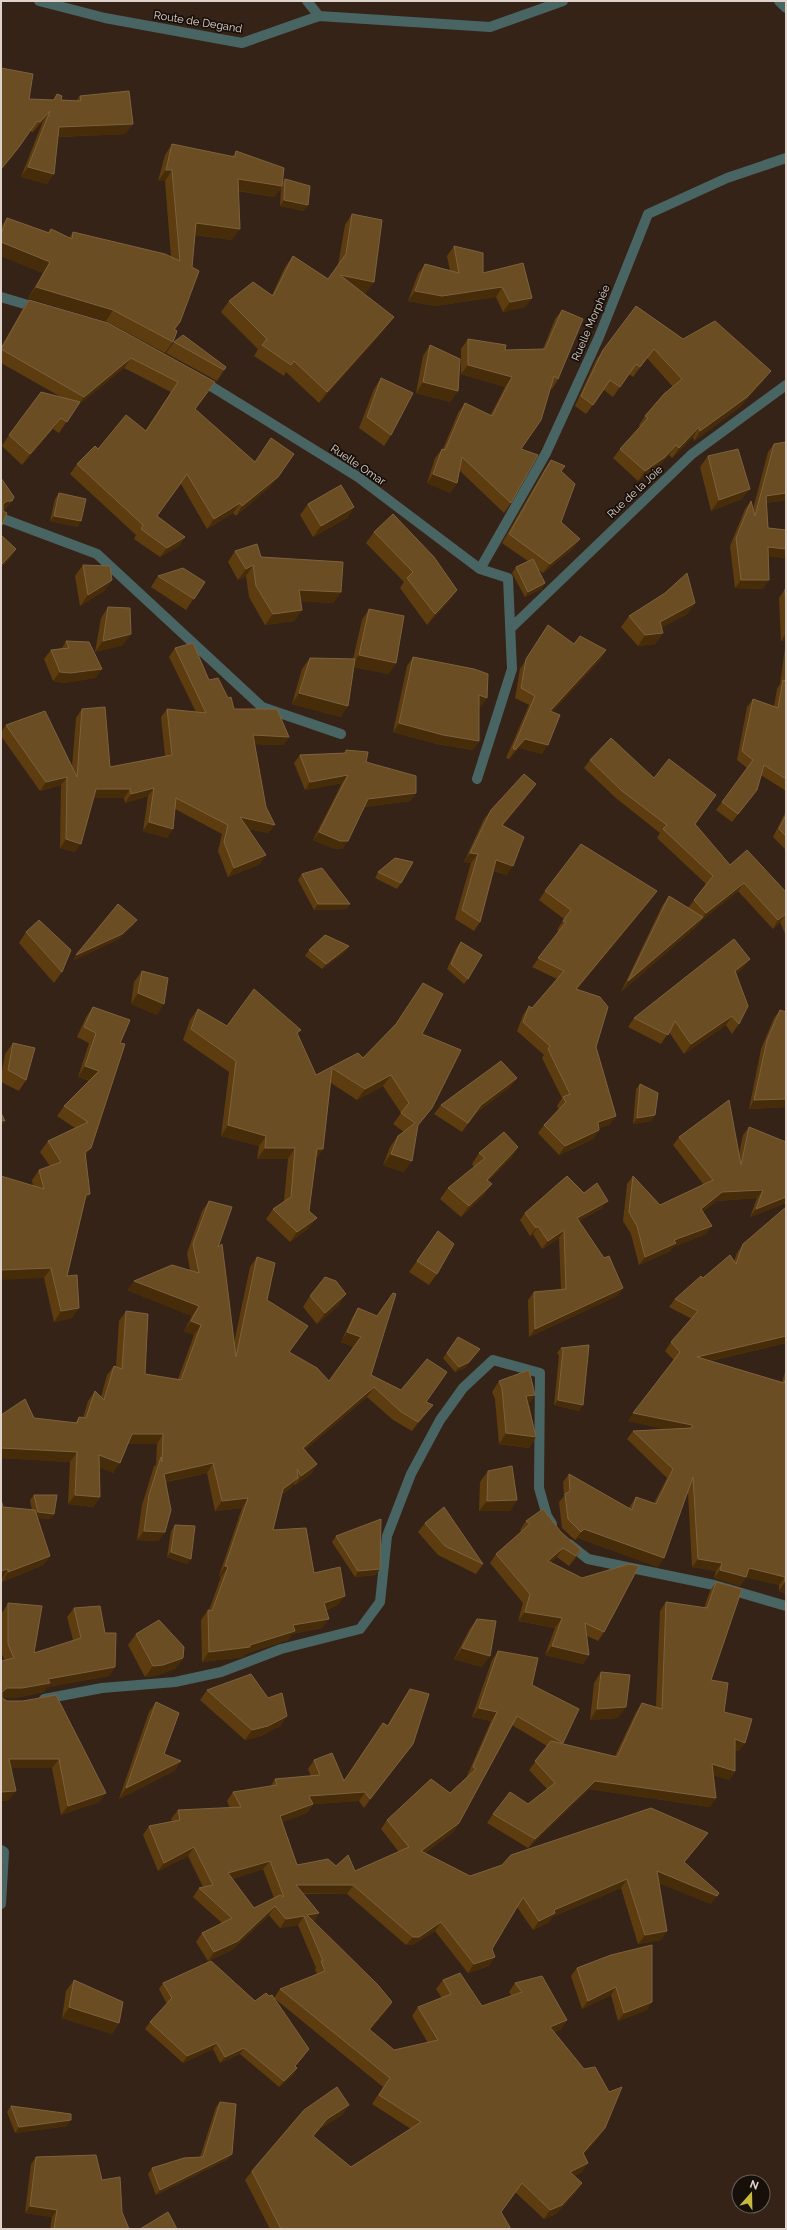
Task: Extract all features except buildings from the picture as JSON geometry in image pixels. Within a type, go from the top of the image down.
[{"type":"street","name":"Route de Degand","points":[[39,1],[105,18],[242,43],[319,16],[490,27],[563,1]]},
{"type":"street","points":[[307,1],[319,16]]},
{"type":"street","points":[[779,1],[786,8]]},
{"type":"street","name":"Ruelle Morphée","points":[[480,569],[546,453],[599,337],[648,214],[727,178],[786,158]]},
{"type":"street","points":[[1,297],[45,310]]},
{"type":"street","name":"Ruelle Omar","points":[[195,377],[223,392],[358,477],[480,569],[508,578],[512,669],[477,779]]},
{"type":"street","name":"Rue de la Joie","points":[[511,628],[692,454],[786,385]]},
{"type":"street","points":[[1,518],[97,554],[262,707],[341,734]]},
{"type":"street","points":[[32,1702],[102,1688],[175,1682],[221,1672],[281,1649],[360,1629],[380,1602],[387,1536],[411,1474],[440,1420],[463,1388],[493,1360],[540,1373],[539,1488],[547,1516],[559,1536],[588,1559],[714,1585],[786,1606]]},
{"type":"street","points":[[1,1850],[4,1852],[1,1904]]}]
